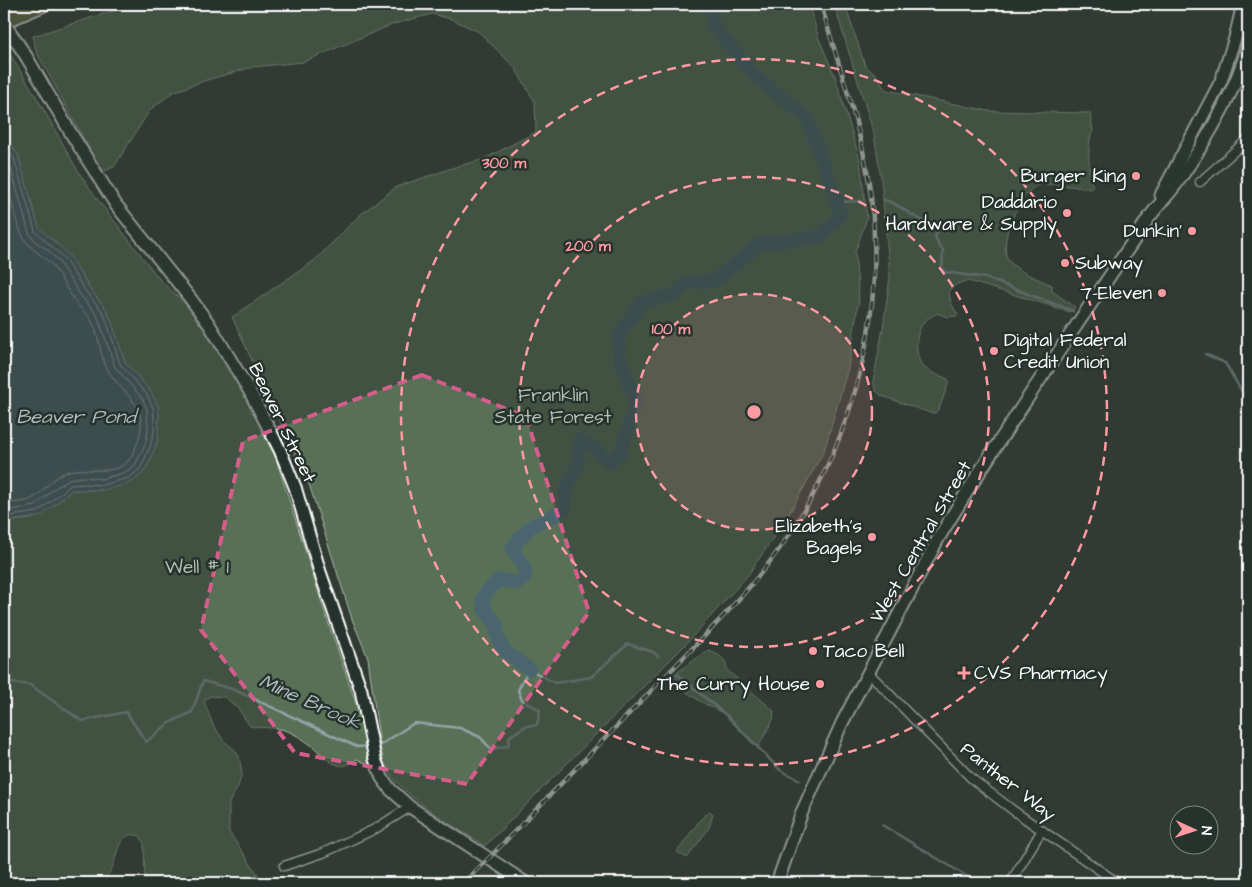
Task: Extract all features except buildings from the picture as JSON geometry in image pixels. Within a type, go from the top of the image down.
[{"type":"highway","points":[[4,22],[42,4]]},
{"type":"main road","name":"West Central Street","points":[[1151,215],[1220,81],[1235,38],[1243,4]]},
{"type":"main road","name":"Beaver Street","points":[[4,22],[116,205],[195,304],[220,342],[250,392],[280,450],[295,487],[320,572],[363,696],[376,765],[382,778],[391,790],[410,807],[526,883]]},
{"type":"main road","name":"West Central Street","points":[[777,883],[802,812],[842,723],[954,512],[1151,215],[1177,183],[1216,122],[1235,87],[1248,46]]},
{"type":"street","points":[[1200,182],[1248,139]]},
{"type":"street","name":"Panther Way","points":[[868,672],[964,772],[1004,804],[1118,883]]},
{"type":"street","points":[[284,866],[323,853],[375,829],[410,807]]},
{"type":"street","points":[[1010,883],[1042,830]]},
{"type":"highlighted area","points":[[422,375],[526,417],[589,612],[467,784],[295,753],[201,630],[243,441]]},
{"type":"shaded area","points":[[487,869],[508,883],[471,883]]},
{"type":"green space","name":"Franklin State Forest","points":[[135,4],[809,4],[819,39],[835,76],[860,160],[867,218],[855,252],[859,299],[848,368],[824,451],[788,516],[748,575],[684,646],[485,846],[416,800],[393,778],[385,765],[381,752],[368,658],[352,619],[310,487],[232,317],[315,260],[360,215],[396,187],[484,159],[536,132],[535,102],[515,68],[479,32],[451,19],[432,14],[394,24],[303,62],[253,67],[173,92],[150,110],[114,167],[105,171],[98,165],[36,51],[33,36]]},
{"type":"green space","points":[[834,4],[846,4],[865,65],[876,74],[886,90],[989,111],[1090,113],[1093,131],[1089,149],[1089,167],[1093,186],[1091,189],[1038,185],[1024,197],[1017,208],[1008,231],[1006,243],[1006,253],[1012,265],[1052,285],[1052,291],[1075,307],[1070,312],[1057,309],[968,281],[951,288],[949,290],[950,300],[958,314],[957,316],[948,317],[937,313],[928,318],[921,327],[917,339],[917,353],[922,365],[928,371],[948,379],[949,382],[939,409],[935,413],[930,413],[882,396],[876,391],[873,382],[890,277],[881,178],[874,134]]},
{"type":"green space","name":"Well # 1","points":[[4,47],[36,96],[78,171],[98,200],[161,281],[196,314],[258,417],[276,458],[326,616],[360,715],[369,765],[357,759],[341,766],[331,762],[309,743],[287,731],[277,728],[250,726],[239,710],[225,697],[210,696],[204,701],[213,725],[224,741],[239,756],[242,773],[238,787],[229,803],[229,832],[259,876],[267,883],[145,883],[144,844],[140,836],[132,835],[127,836],[123,840],[111,870],[101,883],[4,883],[4,522],[31,519],[52,507],[72,490],[102,490],[143,473],[150,461],[158,439],[159,416],[158,406],[151,392],[125,362],[106,309],[55,241],[39,229],[18,155],[4,135]]},
{"type":"green space","points":[[708,650],[722,657],[726,663],[727,670],[774,711],[773,720],[758,747],[730,718],[698,700],[682,688],[677,681],[675,674]]},
{"type":"green space","points":[[708,812],[713,814],[709,828],[687,858],[677,852],[700,820]]},
{"type":"water","name":"Beaver Pond","points":[[4,135],[18,155],[39,228],[68,254],[90,289],[106,309],[125,362],[151,392],[158,406],[159,416],[158,439],[150,461],[143,473],[132,482],[102,490],[72,490],[41,516],[4,522]]},
{"type":"waterway","name":"Mine Brook","points":[[529,669],[502,647],[497,634],[497,625],[484,609],[483,597],[498,580],[517,583],[524,579],[525,569],[512,548],[531,526],[565,510],[566,490],[578,465],[579,440],[598,450],[609,463],[621,452],[636,401],[620,360],[618,337],[642,302],[675,295],[686,283],[714,281],[761,243],[821,237],[841,214],[807,118],[755,76],[714,27],[709,4]]},
{"type":"waterway","points":[[884,200],[893,203],[921,220],[940,222],[942,225],[935,236],[943,250],[942,269],[945,272],[986,278],[1073,311]]},
{"type":"waterway","points":[[837,202],[862,201]]},
{"type":"waterway","points":[[1205,354],[1225,363],[1248,402]]},
{"type":"waterway","name":"Mine Brook","points":[[375,745],[382,744],[414,723],[460,728],[480,737],[491,749],[508,746],[510,736],[526,726],[537,725],[540,710],[522,700],[518,690],[529,669],[555,683],[591,677],[628,644],[653,652],[658,656]]},
{"type":"waterway","points":[[677,674],[727,716],[780,770],[800,780]]},
{"type":"waterway","name":"Mine Brook","points":[[4,682],[30,685],[82,721],[126,712],[146,742],[169,723],[192,712],[203,681],[235,690],[357,747],[369,746]]},
{"type":"waterway","points":[[882,825],[978,883]]},
{"type":"railway","points":[[463,883],[734,605],[765,568],[805,509],[826,468],[844,425],[858,381],[868,336],[873,290],[874,243],[871,197],[862,148],[850,100],[821,4]]},
{"type":"place","name":"Burger King","points":[[1136,176]]},
{"type":"place","name":"Daddario Hardware & Supply","points":[[1067,213]]},
{"type":"place","name":"Dunkin'","points":[[1192,231]]},
{"type":"place","name":"Subway","points":[[1065,263]]},
{"type":"place","name":"7-Eleven","points":[[1162,293]]},
{"type":"place","name":"Digital Federal Credit Union","points":[[994,351]]},
{"type":"place","name":"Elizabeth's Bagels","points":[[872,537]]},
{"type":"place","name":"Taco Bell","points":[[813,651]]},
{"type":"place","name":"CVS Pharmacy","points":[[964,673]]},
{"type":"place","name":"The Curry House","points":[[820,684]]}]
